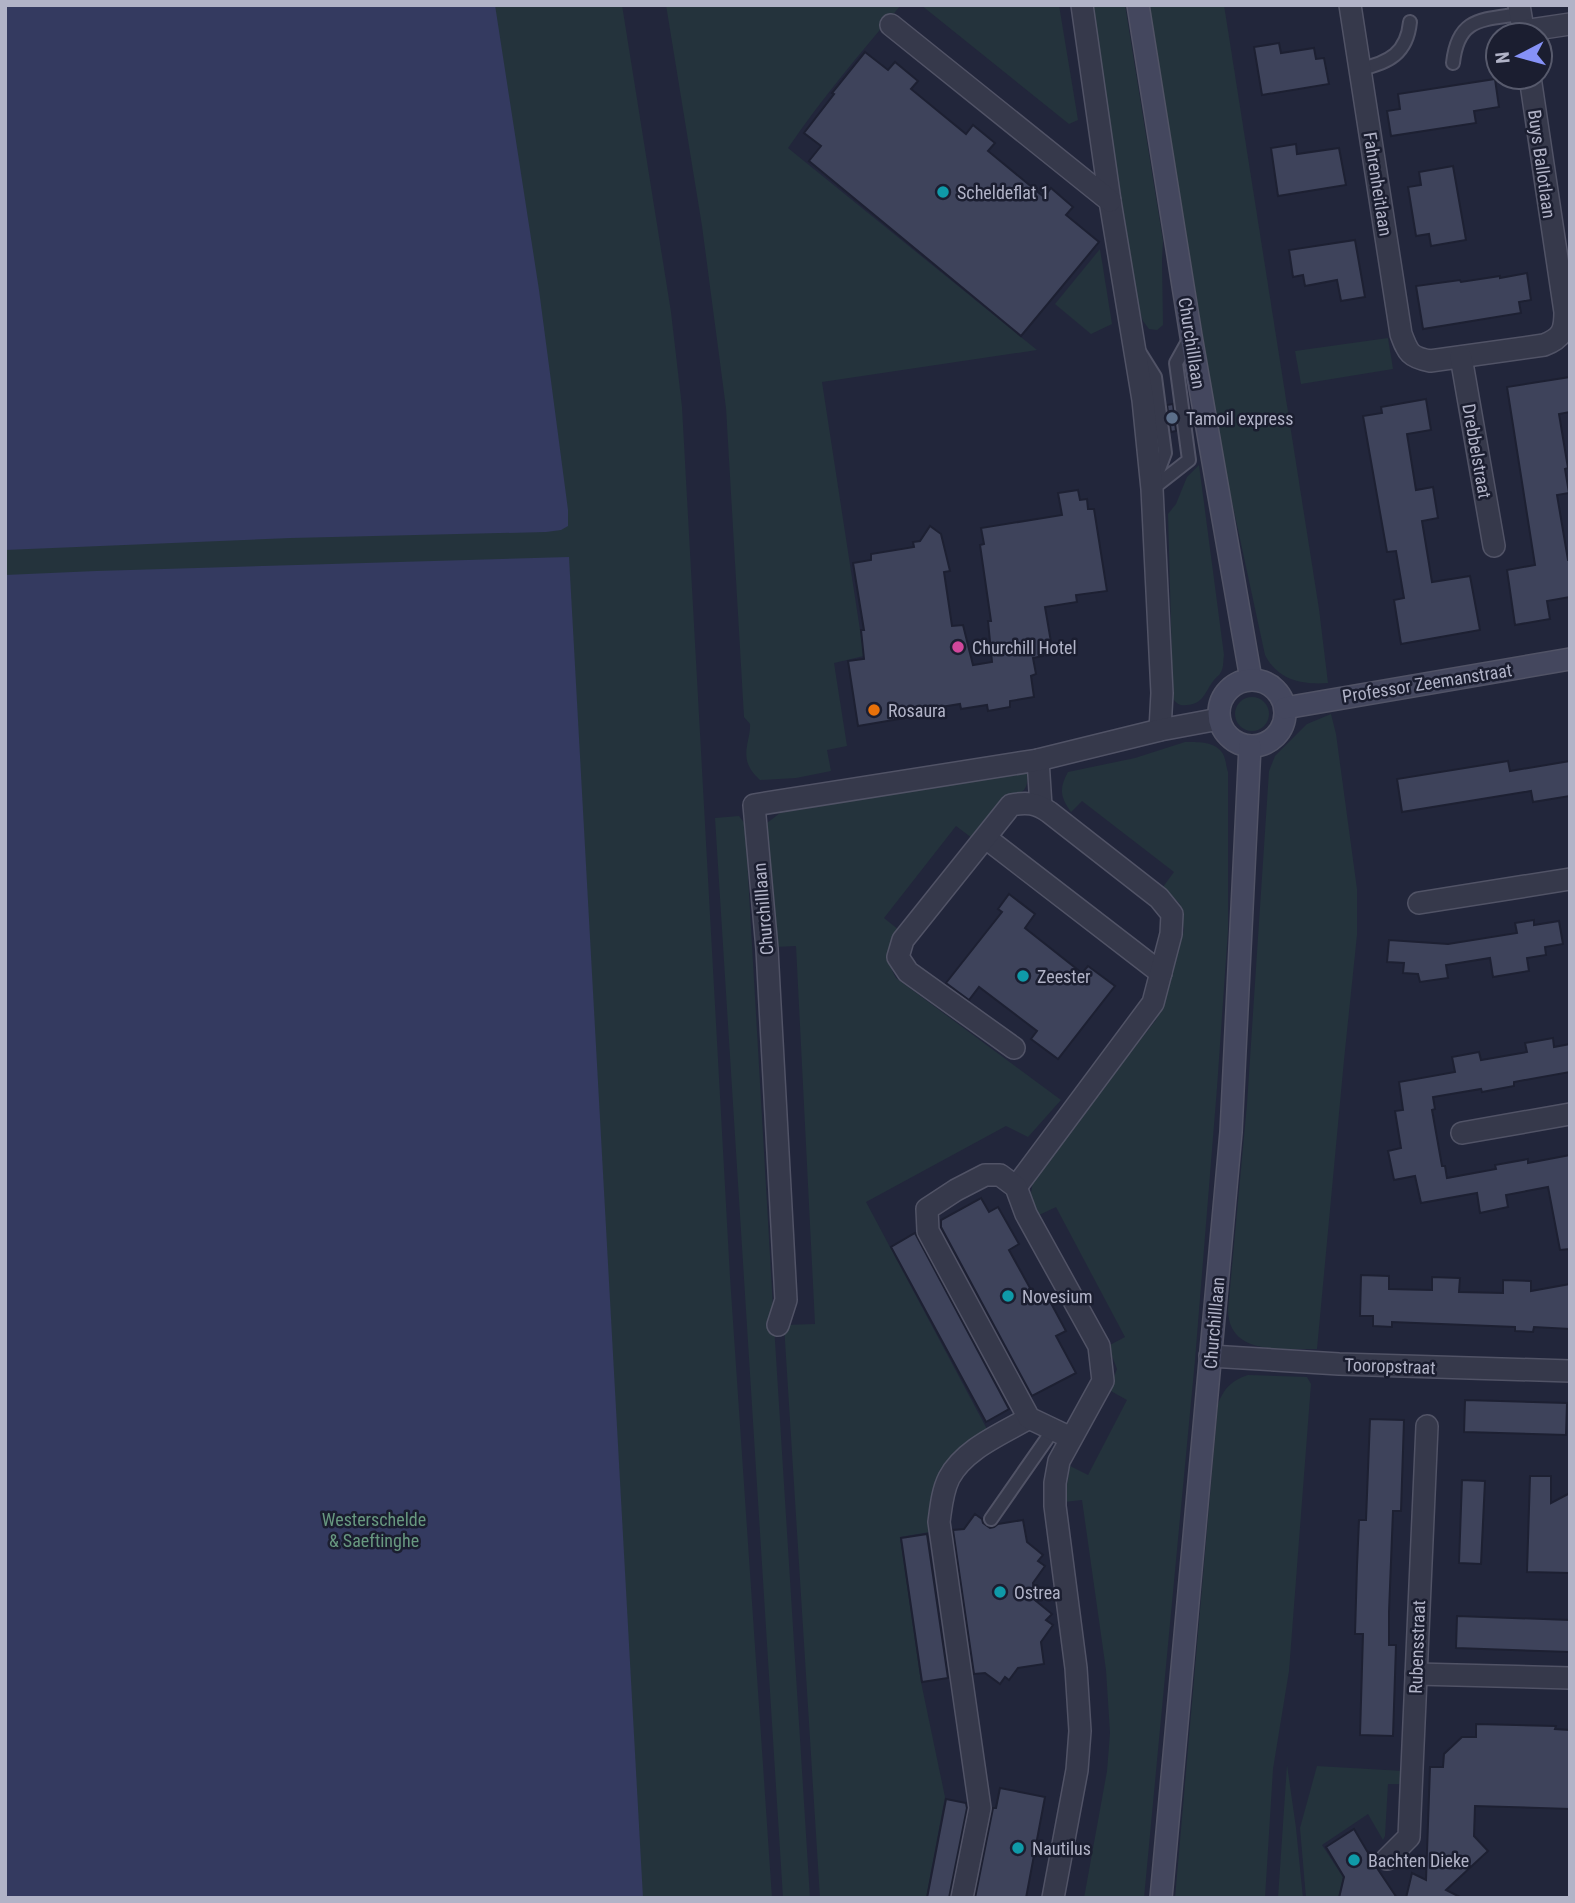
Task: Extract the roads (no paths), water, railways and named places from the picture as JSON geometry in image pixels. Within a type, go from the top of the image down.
[{"type":"main road","name":"Churchilllaan","points":[[1138,5],[1191,335],[1251,679]]},
{"type":"main road","name":"Professor Zeemanstraat","points":[[1285,708],[1570,659]]},
{"type":"main road","points":[[1251,679],[1267,683],[1279,693],[1285,708],[1282,727],[1269,741],[1250,746],[1236,742],[1225,733],[1219,719],[1221,700],[1233,685],[1251,679]]},
{"type":"main road","name":"Churchilllaan","points":[[1161,1898],[1231,1132],[1250,746]]},
{"type":"street","points":[[1082,5],[1110,201],[1135,344],[1152,489],[1162,693],[1160,730]]},
{"type":"street","name":"Fahrenheitlaan","points":[[1350,5],[1401,334],[1407,350],[1415,358],[1430,361],[1461,357]]},
{"type":"street","points":[[891,25],[1110,201]]},
{"type":"street","name":"Buys Ballotlaan","points":[[1461,357],[1544,345],[1555,341],[1562,333],[1565,323],[1563,253],[1533,91]]},
{"type":"street","name":"Drebbelstraat","points":[[1461,357],[1494,546]]},
{"type":"street","name":"Churchilllaan","points":[[778,1325],[786,1300],[768,949],[754,805],[1038,760],[1160,730],[1219,719]]},
{"type":"street","points":[[1038,760],[1041,806]]},
{"type":"street","points":[[1014,1048],[908,972],[898,957],[903,940],[1011,805],[1027,802],[1041,806],[1158,898],[1172,914],[1171,934],[1153,1003],[1016,1187]]},
{"type":"street","points":[[986,838],[1161,973]]},
{"type":"street","points":[[1419,903],[1570,879]]},
{"type":"street","points":[[1462,1133],[1570,1114]]},
{"type":"street","points":[[1054,1898],[1077,1770],[1080,1731],[1076,1668],[1055,1506],[1055,1483],[1062,1434],[1103,1381],[1099,1346],[1026,1214],[1016,1187],[1000,1175],[985,1175],[927,1209],[928,1231],[1029,1418],[1062,1434]]},
{"type":"street","name":"Tooropstraat","points":[[1210,1356],[1339,1364],[1570,1371]]},
{"type":"street","points":[[962,1898],[980,1808],[939,1522],[942,1500],[949,1478],[961,1462],[974,1450],[1029,1418]]},
{"type":"street","name":"Rubensstraat","points":[[1387,1858],[1409,1837],[1427,1426]]},
{"type":"street","points":[[1416,1674],[1570,1678]]},
{"type":"lane","points":[[1453,63],[1455,46],[1465,29],[1482,20],[1521,21]]},
{"type":"lane","points":[[1360,69],[1381,65],[1398,53],[1409,37],[1410,22]]},
{"type":"lane","points":[[1152,489],[1189,460],[1176,363],[1191,335]]},
{"type":"lane","points":[[991,1519],[1062,1434]]},
{"type":"water","points":[[5,5],[495,5],[539,290],[568,526],[546,532],[291,538],[5,550]]},
{"type":"water","name":"Westerschelde & Saeftinghe","points":[[569,557],[643,1898],[5,1898],[5,575]]},
{"type":"place","name":"Scheldeflat 1","points":[[943,192]]},
{"type":"place","name":"Tamoil express","points":[[1172,418]]},
{"type":"place","name":"Churchill Hotel","points":[[958,647]]},
{"type":"place","name":"Rosaura","points":[[874,710]]},
{"type":"place","name":"Zeester","points":[[1023,976]]},
{"type":"place","name":"Novesium","points":[[1008,1296]]},
{"type":"place","name":"Ostrea","points":[[1000,1592]]},
{"type":"place","name":"Nautilus","points":[[1018,1848]]},
{"type":"place","name":"Bachten Dieke","points":[[1354,1860]]}]
